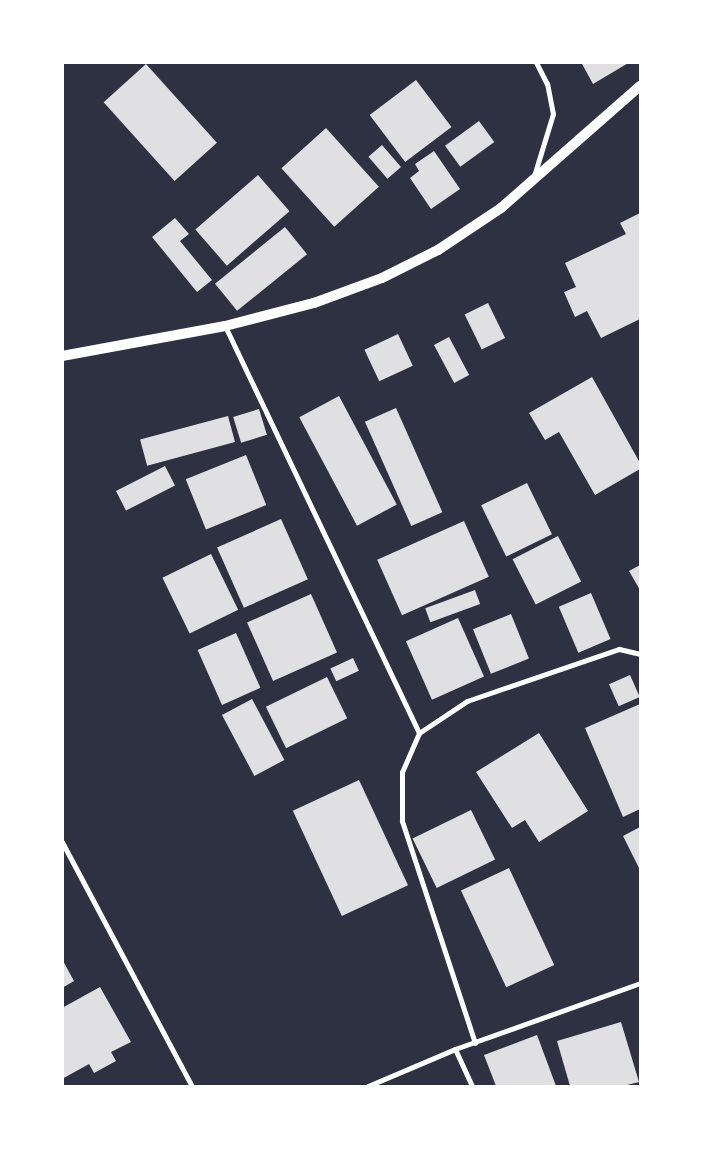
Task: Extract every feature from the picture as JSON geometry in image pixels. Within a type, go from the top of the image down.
[{"type":"main road","points":[[62,356],[225,326],[314,303],[382,278],[438,250],[501,208],[640,89]]},
{"type":"street","points":[[533,180],[553,114],[547,84],[536,62]]},
{"type":"street","points":[[225,326],[419,733]]},
{"type":"street","points":[[475,1043],[402,821],[402,772],[419,733],[467,701],[619,649],[640,654]]},
{"type":"street","points":[[62,842],[192,1086]]},
{"type":"street","points":[[368,1086],[455,1049],[640,984]]},
{"type":"street","points":[[455,1049],[472,1086]]},
{"type":"building","points":[[581,62],[630,62],[593,84]]},
{"type":"building","points":[[146,64],[217,143],[175,181],[104,102]]},
{"type":"building","points":[[416,80],[452,127],[405,162],[370,115]]},
{"type":"building","points":[[479,121],[494,142],[460,167],[445,146]]},
{"type":"building","points":[[326,128],[379,187],[334,227],[281,168]]},
{"type":"building","points":[[382,145],[401,167],[387,179],[368,157]]},
{"type":"building","points":[[434,151],[460,189],[431,209],[410,178],[419,171],[415,164]]},
{"type":"building","points":[[258,175],[289,211],[227,266],[195,229]]},
{"type":"building","points":[[640,213],[640,319],[601,338],[587,311],[575,317],[564,292],[576,287],[565,263],[626,234],[620,223]]},
{"type":"building","points":[[175,218],[189,234],[180,241],[212,280],[197,292],[152,237]]},
{"type":"building","points":[[285,227],[307,254],[237,311],[215,284]]},
{"type":"building","points":[[488,303],[505,338],[482,349],[465,314]]},
{"type":"building","points":[[398,334],[413,366],[379,381],[364,350]]},
{"type":"building","points":[[449,337],[469,375],[454,383],[434,345]]},
{"type":"building","points":[[592,377],[640,463],[640,469],[595,495],[559,432],[545,440],[529,413]]},
{"type":"building","points":[[339,396],[397,505],[357,526],[299,417]]},
{"type":"building","points":[[396,408],[442,512],[411,526],[365,422]]},
{"type":"building","points":[[259,409],[267,435],[241,443],[233,417]]},
{"type":"building","points":[[228,416],[235,442],[147,466],[140,440]]},
{"type":"building","points":[[246,455],[266,505],[206,529],[186,479]]},
{"type":"building","points":[[165,466],[175,486],[126,511],[116,491]]},
{"type":"building","points":[[527,483],[552,534],[506,557],[481,505]]},
{"type":"building","points":[[281,519],[308,579],[244,608],[217,547]]},
{"type":"building","points":[[464,521],[489,577],[402,615],[377,560]]},
{"type":"building","points":[[558,536],[581,581],[536,605],[513,559]]},
{"type":"building","points":[[211,554],[238,610],[190,633],[162,578]]},
{"type":"building","points":[[640,565],[640,590],[629,571]]},
{"type":"building","points":[[475,590],[480,604],[430,622],[425,608]]},
{"type":"building","points":[[591,593],[611,639],[578,653],[559,607]]},
{"type":"building","points":[[311,594],[337,652],[273,681],[247,622]]},
{"type":"building","points":[[511,614],[529,659],[491,674],[473,629]]},
{"type":"building","points":[[458,618],[484,676],[432,700],[406,641]]},
{"type":"building","points":[[236,633],[260,688],[222,705],[198,650]]},
{"type":"building","points":[[353,658],[359,671],[336,681],[330,669]]},
{"type":"building","points":[[630,675],[640,697],[619,706],[609,684]]},
{"type":"building","points":[[327,677],[347,718],[286,748],[266,707]]},
{"type":"building","points":[[252,699],[284,760],[254,776],[222,715]]},
{"type":"building","points":[[640,704],[640,809],[623,817],[585,728]]},
{"type":"building","points":[[539,733],[588,811],[539,842],[525,820],[512,828],[476,772]]},
{"type":"building","points":[[359,780],[408,885],[342,916],[293,811]]},
{"type":"building","points":[[471,810],[495,859],[437,888],[413,838]]},
{"type":"building","points":[[640,827],[640,870],[623,836]]},
{"type":"building","points":[[509,868],[554,965],[506,987],[461,890]]},
{"type":"building","points":[[62,959],[74,981],[62,988]]},
{"type":"building","points":[[100,987],[131,1042],[111,1052],[116,1061],[94,1073],[89,1064],[62,1079],[62,1008]]},
{"type":"building","points":[[621,1022],[639,1082],[623,1086],[570,1086],[557,1041]]},
{"type":"building","points":[[537,1035],[556,1086],[496,1086],[484,1055]]}]
